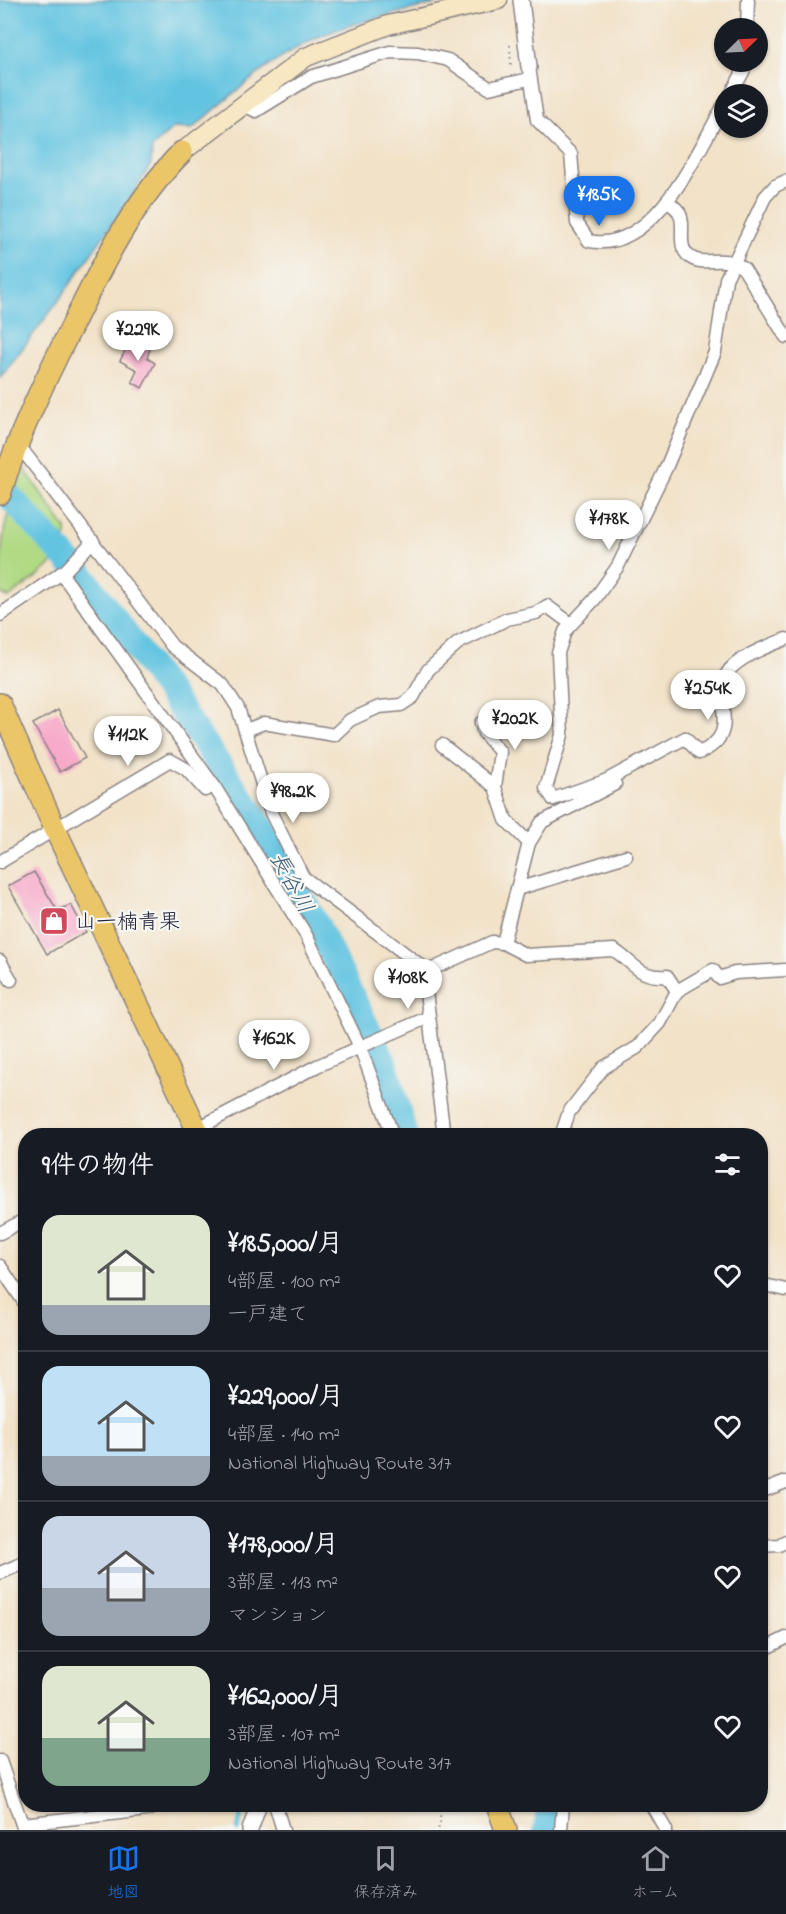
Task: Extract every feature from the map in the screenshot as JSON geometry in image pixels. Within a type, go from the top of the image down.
[{"type":"highway","points":[[0,494],[15,448],[100,269],[130,217],[166,169],[182,152]]},
{"type":"highway","points":[[0,704],[191,1128]]},
{"type":"highway","points":[[0,722],[19,765],[55,829]]},
{"type":"highway","points":[[500,1812],[506,1830]]},
{"type":"main road","points":[[182,152],[306,57],[388,25],[498,0]]},
{"type":"street","points":[[521,0],[537,120],[571,154],[577,223],[588,241],[601,243],[618,239],[638,228],[669,202],[714,123]]},
{"type":"street","points":[[747,18],[748,0]]},
{"type":"street","points":[[242,104],[256,111],[311,77],[390,52],[418,52],[448,60],[489,88],[529,73]]},
{"type":"street","points":[[786,181],[775,186],[765,197],[726,279],[715,352],[666,468],[618,566],[594,600],[570,623],[565,631],[558,653],[562,735],[546,788],[553,799],[605,781],[685,738],[699,753],[711,748],[720,737],[724,717],[725,676],[734,665],[786,639]]},
{"type":"street","points":[[669,202],[680,213],[682,248],[688,256],[695,260],[734,261],[744,269],[786,337]]},
{"type":"street","points":[[15,448],[172,646],[223,685],[238,708],[271,813],[303,877],[428,971],[492,942],[503,943],[526,955],[614,951],[640,973],[652,977],[667,976],[677,991]]},
{"type":"street","points":[[0,615],[63,571],[90,543]]},
{"type":"street","points":[[63,571],[214,786],[306,935],[363,1046],[390,1128]]},
{"type":"street","points":[[246,730],[264,723],[334,735],[350,720],[379,707],[401,705],[413,697],[428,670],[459,643],[507,619],[536,613],[548,606],[570,623]]},
{"type":"street","points":[[481,723],[484,733],[500,752],[495,787],[506,820],[529,843]]},
{"type":"street","points":[[442,745],[495,787]]},
{"type":"street","points":[[0,862],[170,760],[186,769],[205,790],[214,786]]},
{"type":"street","points":[[503,943],[529,843],[542,822],[615,784],[605,781]]},
{"type":"street","points":[[517,889],[626,856]]},
{"type":"street","points":[[0,961],[11,980]]},
{"type":"street","points":[[423,968],[445,1128]]},
{"type":"street","points":[[564,1128],[569,1112],[603,1068],[638,1047],[660,1023],[677,991],[713,970],[719,978],[735,973],[786,970]]},
{"type":"street","points":[[203,1128],[363,1046],[429,1017]]},
{"type":"street","points":[[0,1233],[18,1223]]},
{"type":"street","points":[[0,1266],[18,1293]]},
{"type":"street","points":[[768,1286],[786,1290]]},
{"type":"street","points":[[768,1489],[786,1482]]},
{"type":"street","points":[[768,1546],[779,1545],[786,1540]]},
{"type":"street","points":[[0,1573],[18,1565]]},
{"type":"street","points":[[768,1648],[786,1638]]},
{"type":"street","points":[[1,1764],[23,1827],[132,1812]]},
{"type":"street","points":[[250,1830],[256,1812]]},
{"type":"street","points":[[277,1812],[283,1830]]},
{"type":"street","points":[[561,1830],[562,1812]]},
{"type":"street","points":[[656,1812],[666,1830]]},
{"type":"path","points":[[511,70],[512,63]]},
{"type":"path","points":[[438,1830],[441,1819],[439,1812]]},
{"type":"green space","points":[[23,467],[66,529],[66,540],[55,560],[9,598],[0,592],[1,558],[8,513]]},
{"type":"water","points":[[0,0],[450,0],[364,21],[314,39],[265,68],[192,129],[173,128],[152,148],[151,164],[135,191],[57,303],[0,378]]},
{"type":"building","points":[[135,341],[150,349],[147,358],[155,363],[142,388],[132,382],[137,370],[120,361],[129,343],[133,345]]},
{"type":"building","points":[[58,710],[85,758],[60,772],[33,724]]},
{"type":"building","name":"山一楠青果","points":[[34,872],[57,910],[71,905],[86,932],[47,954],[8,886]]},
{"type":"waterway","name":"長谷川","points":[[0,486],[85,579],[170,694],[263,829],[317,925],[385,1064],[403,1128]]},
{"type":"waterway","points":[[238,1830],[241,1812]]},
{"type":"waterway","name":"長谷川","points":[[546,1830],[549,1812]]},
{"type":"place","name":"山一楠青果","points":[[54,921]]}]
